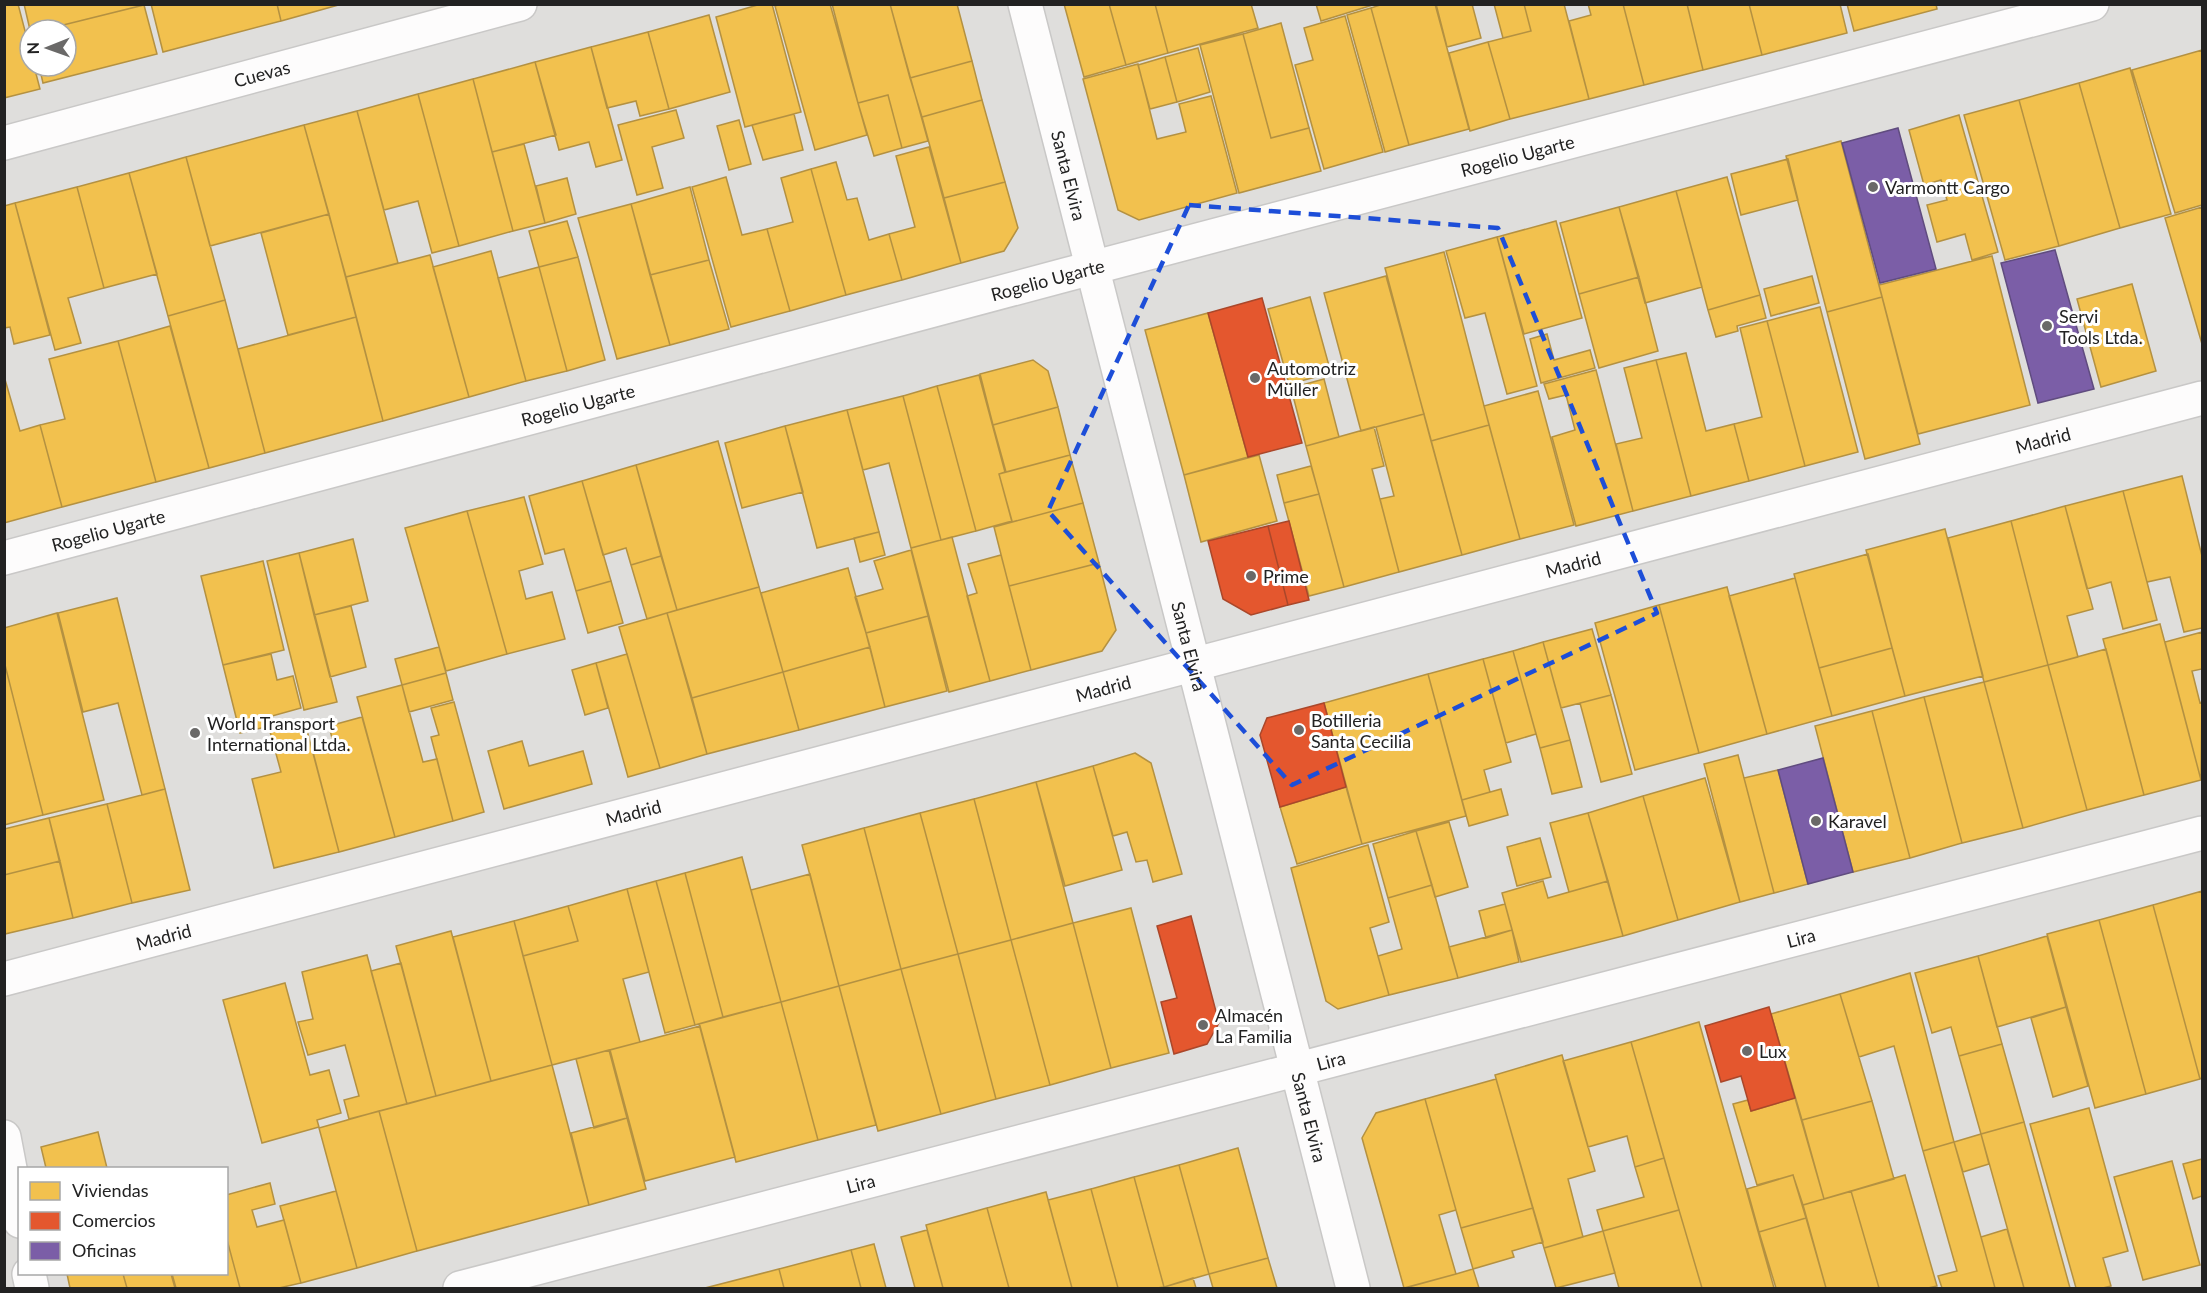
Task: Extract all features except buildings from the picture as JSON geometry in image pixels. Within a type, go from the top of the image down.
[{"type":"street","name":"Cuevas","points":[[4,143],[520,4]]},
{"type":"street","name":"Santa Elvira","points":[[1025,4],[1353,1288]]},
{"type":"street","name":"Rogelio Ugarte","points":[[4,558],[2092,4]]},
{"type":"street","name":"Madrid","points":[[4,979],[2202,398]]},
{"type":"street","name":"Lira","points":[[460,1288],[2202,833]]},
{"type":"street","points":[[4,1137],[18,1210]]},
{"type":"highlighted area","points":[[1189,205],[1498,228],[1657,613],[1292,785],[1048,511]]},
{"type":"shaded area","points":[[5,5],[2202,5],[2202,1288],[5,1288]]},
{"type":"place","name":"Varmontt Cargo","points":[[1873,187]]},
{"type":"place","name":"Servi Tools Ltda.","points":[[2047,326]]},
{"type":"place","name":"Automotriz Müller","points":[[1255,378]]},
{"type":"place","name":"Prime","points":[[1251,576]]},
{"type":"place","name":"Botilleria Santa Cecilia","points":[[1299,730]]},
{"type":"place","name":"World Transport International Ltda.","points":[[195,733]]},
{"type":"place","name":"Karavel","points":[[1816,821]]},
{"type":"place","name":"Almacén La Familia","points":[[1203,1025]]},
{"type":"place","name":"Lux","points":[[1747,1051]]}]
